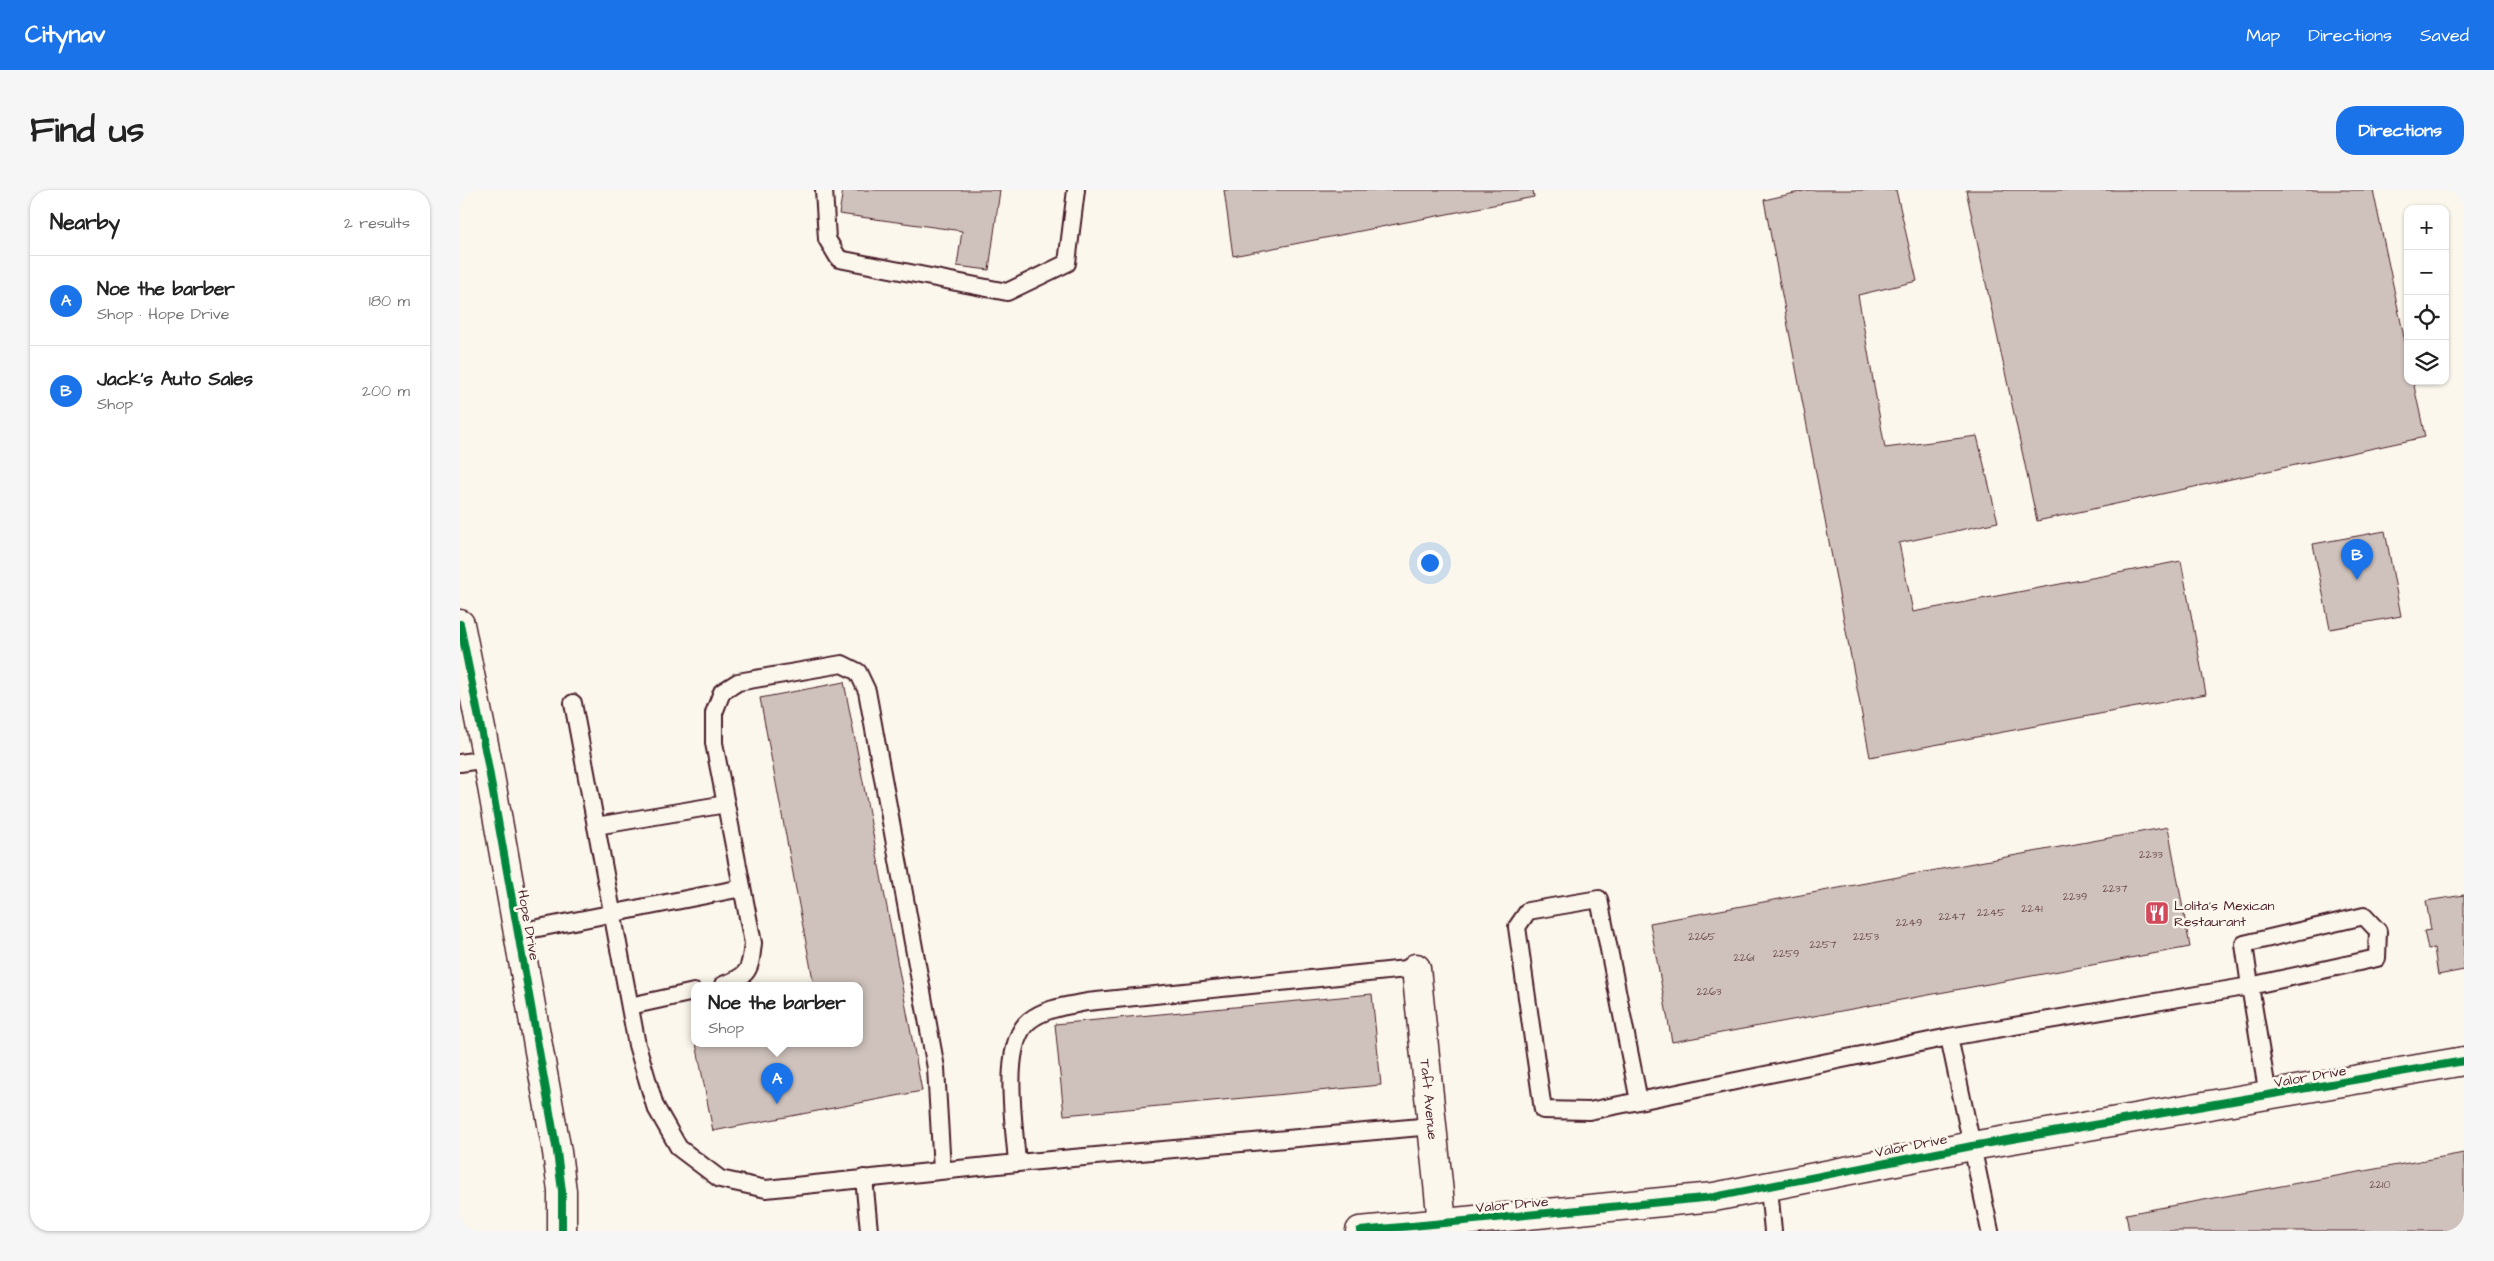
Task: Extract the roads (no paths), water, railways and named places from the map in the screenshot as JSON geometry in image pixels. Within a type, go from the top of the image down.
[{"type":"street","name":"Hope Drive","points":[[460,624],[487,759],[557,1152],[562,1190],[562,1231]]},
{"type":"street","name":"Taft Avenue","points":[[1416,968],[1443,1227]]},
{"type":"street","name":"Valor Drive","points":[[1360,1231],[1443,1227],[1652,1204],[1769,1188],[1972,1146],[2464,1062]]},
{"type":"lane","points":[[824,190],[827,239],[840,259],[1007,292],[1067,263],[1076,190]]},
{"type":"lane","points":[[733,982],[739,980],[751,967],[753,943],[714,743],[714,713],[722,692],[738,682],[823,665],[842,664],[858,672],[866,691],[936,1068],[942,1170]]},
{"type":"lane","points":[[572,703],[637,1045],[654,1106],[679,1148],[720,1179],[766,1189],[942,1170],[1432,1126]]},
{"type":"lane","points":[[460,763],[487,759]]},
{"type":"lane","points":[[596,826],[726,804]]},
{"type":"lane","points":[[518,932],[742,888]]},
{"type":"lane","points":[[1639,1101],[1600,899],[1528,911],[1517,927],[1543,1110],[1588,1111],[1639,1101],[1949,1037],[2250,986],[2377,958],[2378,931],[2364,916],[2244,944],[2250,986],[2268,1096]]},
{"type":"lane","points":[[1017,1163],[1011,1075],[1014,1048],[1028,1022],[1052,1009],[1087,1002],[1416,968]]},
{"type":"lane","points":[[630,1006],[691,993]]},
{"type":"lane","points":[[1949,1037],[1990,1231]]},
{"type":"lane","points":[[864,1178],[869,1231]]},
{"type":"lane","points":[[1769,1188],[1773,1231]]},
{"type":"place","name":"Jack’s Auto Sales","points":[[2357,580]]},
{"type":"place","name":"Lolita's Mexican Restaurant","points":[[2157,913]]},
{"type":"place","name":"Noe the barber","points":[[777,1104]]}]
